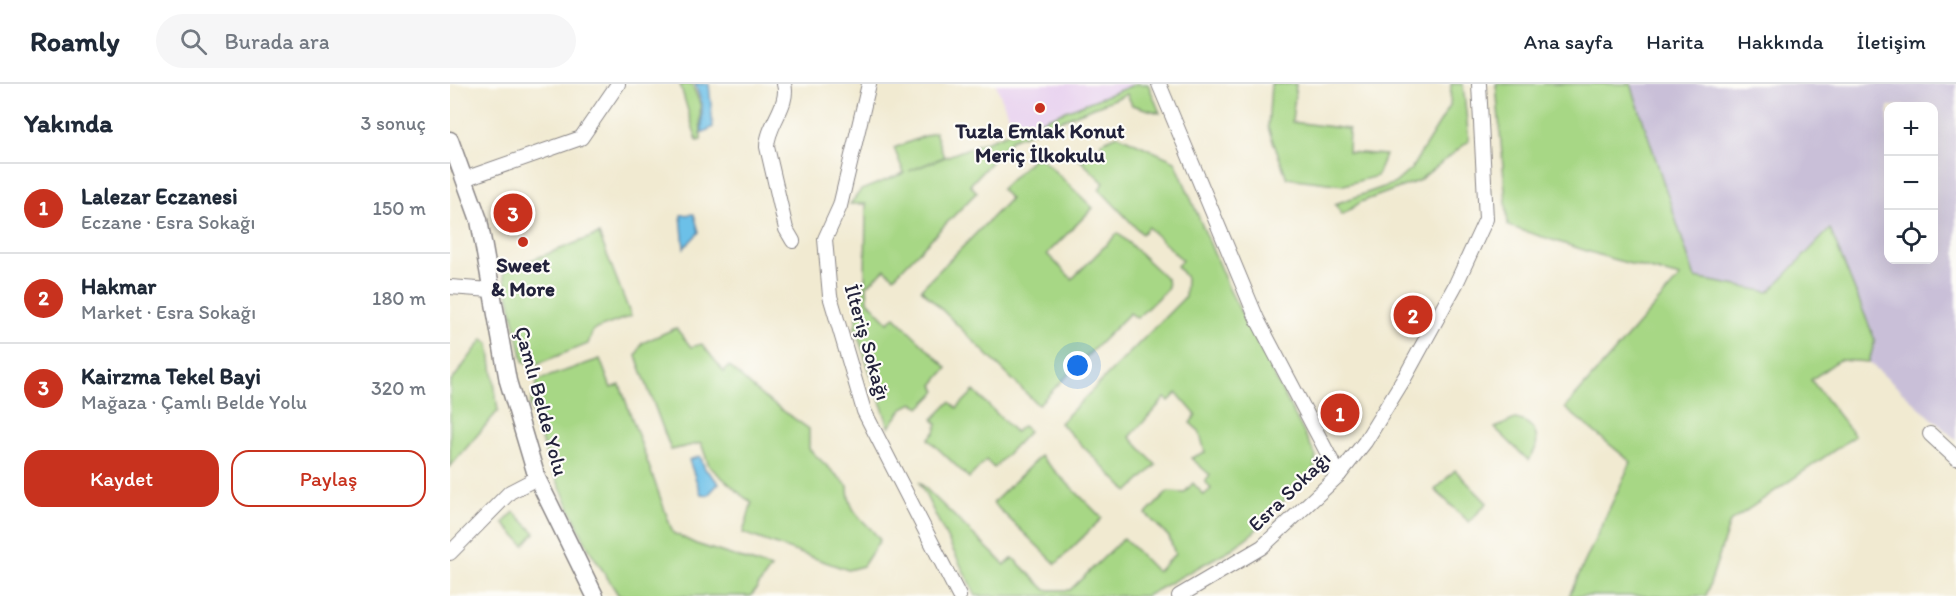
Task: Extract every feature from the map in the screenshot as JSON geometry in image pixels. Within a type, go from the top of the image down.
[{"type":"street","points":[[464,179],[581,138],[618,84]]},
{"type":"street","points":[[784,84],[784,99],[767,134],[767,147],[786,229],[793,241]]},
{"type":"street","name":"İlteriş Sokağı","points":[[869,84],[840,206],[825,239],[830,296],[864,411],[958,596]]},
{"type":"street","points":[[1159,84],[1257,319],[1339,475]]},
{"type":"street","name":"Esra Sokağı","points":[[1179,596],[1262,547],[1339,475],[1365,442],[1405,377],[1456,284],[1486,219],[1479,84]]},
{"type":"street","name":"Çamlı Belde Yolu","points":[[450,140],[479,220],[508,381],[537,478],[595,596]]},
{"type":"street","points":[[450,287],[491,290]]},
{"type":"street","points":[[1930,434],[1956,458]]},
{"type":"street","points":[[450,553],[510,492],[537,478]]},
{"type":"shaded area","name":"Tuzla Emlak Konut Meriç İlkokulu","points":[[996,84],[1136,84],[1014,131]]},
{"type":"shaded area","points":[[1631,84],[1956,84],[1956,440],[1869,362],[1874,340],[1829,229],[1769,292],[1694,278]]},
{"type":"green space","points":[[680,84],[692,84],[700,104],[701,140],[697,141]]},
{"type":"green space","points":[[1136,84],[1148,84],[1160,113],[1132,105],[1127,94],[1011,140],[970,185],[977,192],[894,277],[885,269],[867,286],[868,301],[888,322],[895,317],[947,368],[933,385],[937,391],[921,407],[913,403],[903,408],[889,427],[855,328],[865,279],[866,204],[850,204],[861,190],[904,173],[894,148],[935,132],[944,157],[909,171]]},
{"type":"green space","points":[[1271,84],[1296,84],[1292,122],[1349,129],[1348,152],[1385,155],[1377,176],[1344,185],[1287,178],[1268,128]]},
{"type":"green space","points":[[1451,84],[1463,84],[1469,141],[1418,181],[1361,202],[1342,215],[1335,204],[1395,183],[1411,169],[1450,106]]},
{"type":"green space","points":[[1496,84],[1631,84],[1695,278],[1769,292],[1830,229],[1875,340],[1869,362],[1839,360],[1811,380],[1855,436],[1730,522],[1706,596],[1569,596],[1631,462],[1565,408],[1680,277],[1612,259],[1508,226]]},
{"type":"green space","points":[[1118,135],[1175,161],[1229,289],[1316,456],[1314,469],[1254,532],[1233,548],[1146,596],[976,596],[919,482],[1005,565],[1013,558],[1046,590],[1070,590],[1124,538],[1157,572],[1175,554],[1169,537],[1146,514],[1168,492],[1184,493],[1193,483],[1204,495],[1211,489],[1205,481],[1210,475],[1191,458],[1205,452],[1199,431],[1190,423],[1196,415],[1177,393],[1169,401],[1165,398],[1130,437],[1156,465],[1128,492],[1060,423],[1185,297],[1186,278],[1177,266],[1182,260],[1148,227],[1142,234],[1099,189],[1104,183],[1080,160],[1102,151],[1101,142]]},
{"type":"green space","points":[[1041,158],[1093,208],[1047,254],[1072,279],[1118,233],[1167,279],[1168,288],[1137,318],[1130,313],[1038,405],[921,289],[1010,199],[1001,189],[1032,159]]},
{"type":"green space","points":[[599,234],[631,316],[593,330],[588,344],[532,366],[523,361],[503,271]]},
{"type":"green space","points":[[676,328],[691,347],[702,344],[724,372],[729,366],[762,396],[809,429],[809,449],[848,486],[854,510],[880,540],[863,566],[848,570],[743,533],[752,502],[709,466],[701,443],[671,450],[636,356],[642,343]]},
{"type":"green space","points":[[483,339],[489,344],[498,411],[450,467],[450,383]]},
{"type":"green space","points":[[600,359],[611,388],[620,385],[673,533],[696,544],[771,568],[751,596],[619,596],[587,546],[548,461],[530,405],[538,380]]},
{"type":"green space","points":[[974,391],[1015,432],[1023,426],[1029,431],[994,468],[986,460],[969,478],[928,439],[935,432],[937,424],[933,419],[950,402],[957,408]]},
{"type":"green space","points":[[1515,419],[1529,425],[1536,435],[1536,447],[1528,460],[1495,428]]},
{"type":"green space","points":[[1040,456],[1102,518],[1056,564],[993,503]]},
{"type":"green space","points":[[1455,470],[1487,503],[1469,522],[1435,490]]},
{"type":"green space","points":[[514,512],[535,533],[524,545],[503,523]]},
{"type":"water","points":[[695,84],[709,84],[713,127],[702,133],[702,104]]},
{"type":"water","points":[[694,214],[699,232],[684,248],[681,215]]},
{"type":"water","points":[[700,456],[705,469],[719,483],[708,495],[701,494],[689,460]]},
{"type":"place","name":"Tuzla Emlak Konut Meriç İlkokulu","points":[[1040,108]]},
{"type":"place","name":"Kairzma Tekel Bayi","points":[[513,213]]},
{"type":"place","name":"Sweet & More","points":[[523,242]]},
{"type":"place","name":"Hakmar","points":[[1413,315]]},
{"type":"place","name":"Lalezar Eczanesi","points":[[1340,413]]}]
